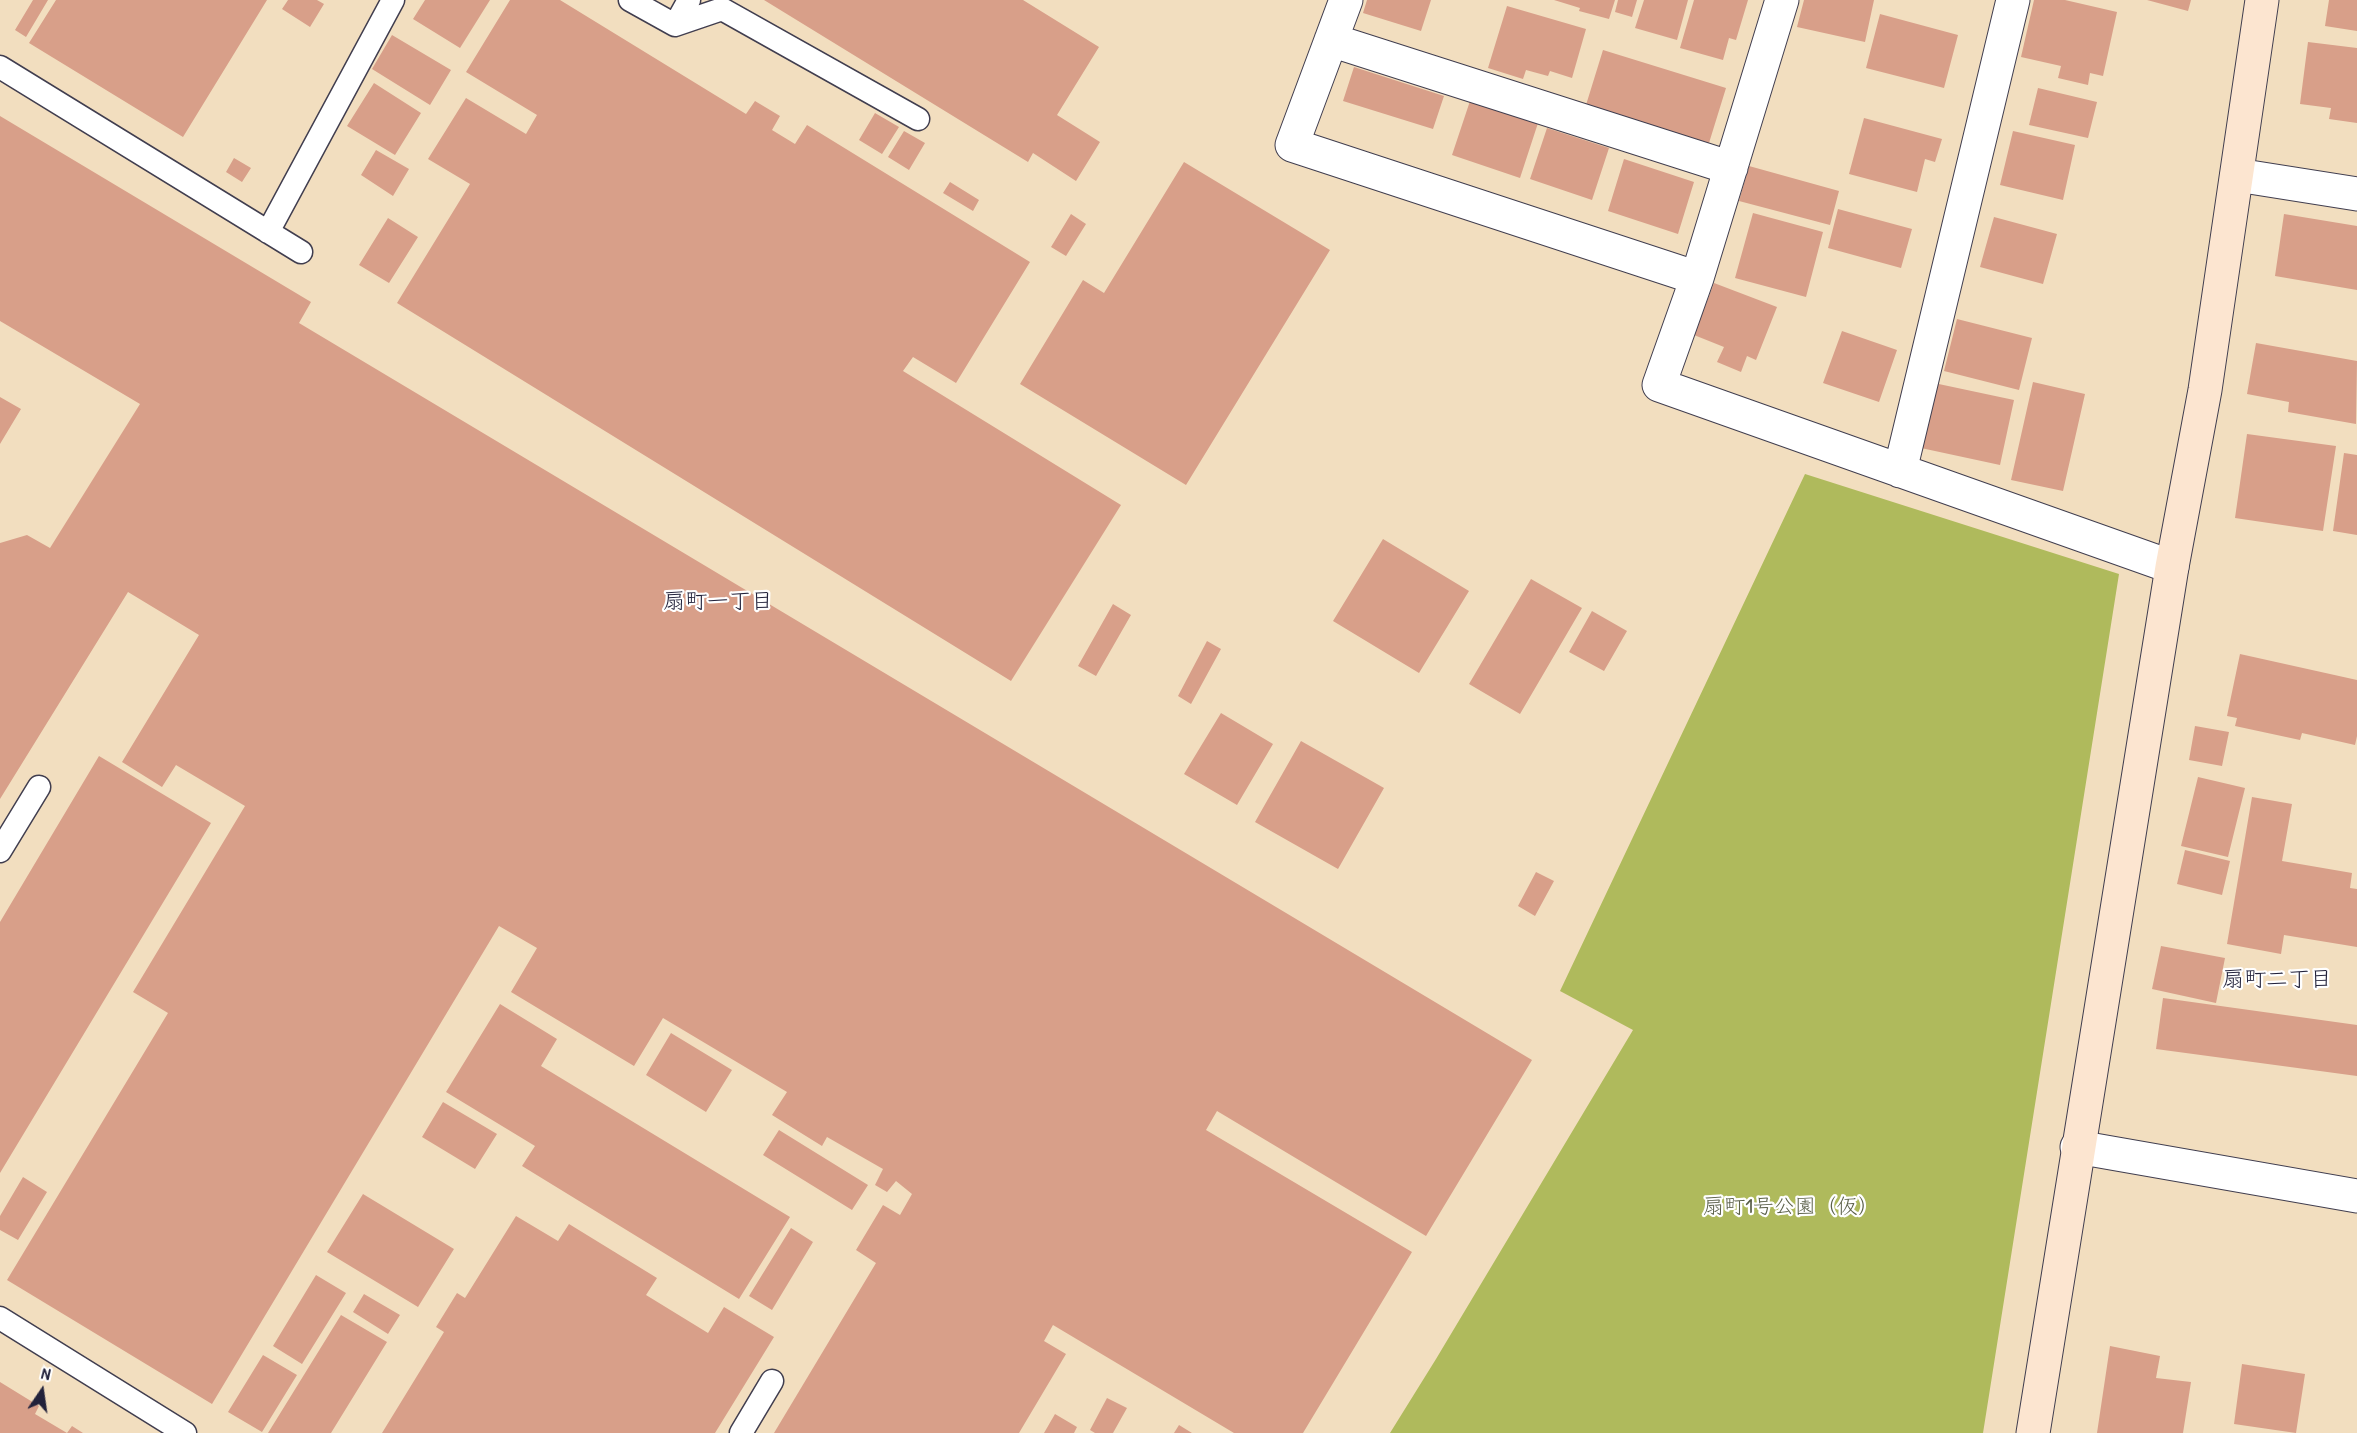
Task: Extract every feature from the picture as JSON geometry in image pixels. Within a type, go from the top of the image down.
[{"type":"street","points":[[1346,0],[1292,145],[1697,278]]},
{"type":"street","points":[[1782,0],[1697,278],[1659,385],[2172,567]]},
{"type":"street","points":[[1900,471],[2013,0]]},
{"type":"street","points":[[2033,1433],[2172,567],[2205,390],[2262,0]]},
{"type":"street","points":[[1331,40],[1731,168]]},
{"type":"street","points":[[2236,175],[2357,194]]},
{"type":"street","points":[[2078,1147],[2357,1196]]},
{"type":"lane","points":[[268,232],[393,0]]},
{"type":"lane","points":[[630,0],[675,25],[722,9],[918,119]]},
{"type":"lane","points":[[675,25],[689,0]]},
{"type":"lane","points":[[0,68],[301,252]]},
{"type":"lane","points":[[0,851],[39,787]]},
{"type":"lane","points":[[0,1318],[184,1433]]},
{"type":"lane","points":[[741,1433],[772,1381]]},
{"type":"green space","name":"扇町1号公園（仮）","points":[[1805,474],[2119,574],[1983,1433],[1390,1433],[1633,1030],[1560,991]]},
{"type":"building","points":[[33,0],[48,0],[26,37],[15,30]]},
{"type":"building","points":[[56,0],[267,0],[183,137],[29,43]]},
{"type":"building","points":[[288,0],[317,0],[324,4],[310,27],[282,9]]},
{"type":"building","points":[[425,0],[490,0],[460,48],[413,19]]},
{"type":"building","points":[[510,0],[560,0],[746,114],[755,101],[780,116],[772,130],[795,144],[807,125],[1030,262],[956,383],[913,357],[903,371],[1121,505],[1011,681],[397,303],[470,184],[428,159],[466,98],[526,134],[537,115],[466,72]]},
{"type":"building","points":[[764,0],[1023,0],[1099,47],[1057,115],[1100,142],[1076,181],[1033,153],[1028,162]]},
{"type":"building","points":[[1367,0],[1431,0],[1421,31],[1363,13]]},
{"type":"building","points":[[1554,0],[1615,0],[1609,19],[1579,11],[1580,8]]},
{"type":"building","points":[[1618,0],[1637,0],[1632,17],[1615,12]]},
{"type":"building","points":[[1644,0],[1688,0],[1677,40],[1635,28]]},
{"type":"building","points":[[1694,0],[1748,0],[1736,40],[1729,38],[1723,60],[1680,48]]},
{"type":"building","points":[[1804,0],[1874,0],[1865,42],[1797,27]]},
{"type":"building","points":[[2034,0],[2065,0],[2117,12],[2103,76],[2090,73],[2088,85],[2058,78],[2061,66],[2021,57]]},
{"type":"building","points":[[2147,0],[2191,0],[2188,11]]},
{"type":"building","points":[[2329,0],[2357,0],[2357,31],[2325,26]]},
{"type":"building","points":[[1507,6],[1586,29],[1572,78],[1550,71],[1548,76],[1526,70],[1523,79],[1488,68]]},
{"type":"building","points":[[1880,14],[1958,35],[1944,88],[1866,68]]},
{"type":"building","points":[[392,35],[451,70],[430,105],[372,69]]},
{"type":"building","points":[[2308,42],[2357,48],[2357,123],[2329,119],[2331,108],[2300,104]]},
{"type":"building","points":[[1603,50],[1726,88],[1709,143],[1586,105]]},
{"type":"building","points":[[1354,67],[1444,96],[1433,129],[1343,101]]},
{"type":"building","points":[[374,83],[421,113],[395,155],[347,126]]},
{"type":"building","points":[[2038,88],[2097,102],[2088,138],[2029,125]]},
{"type":"building","points":[[1470,101],[1538,123],[1520,178],[1452,155]]},
{"type":"building","points":[[875,113],[899,127],[882,154],[859,140]]},
{"type":"building","points":[[0,116],[311,302],[299,323],[1532,1060],[1426,1236],[1217,1111],[1206,1130],[1412,1252],[1303,1433],[1234,1433],[1053,1325],[1044,1341],[1066,1354],[1019,1433],[774,1433],[876,1263],[856,1250],[883,1205],[900,1215],[912,1194],[896,1181],[887,1192],[875,1185],[883,1169],[827,1137],[822,1146],[772,1115],[787,1092],[663,1018],[634,1066],[511,992],[537,948],[499,926],[212,1404],[7,1280],[168,1013],[133,992],[245,806],[176,765],[162,787],[122,762],[199,635],[128,592],[0,799],[0,543],[27,535],[50,548],[140,404],[0,321]]},
{"type":"building","points":[[1864,118],[1942,139],[1935,162],[1925,159],[1917,192],[1849,174]]},
{"type":"building","points":[[1547,128],[1609,148],[1592,200],[1530,179]]},
{"type":"building","points":[[904,131],[925,143],[909,170],[888,157]]},
{"type":"building","points":[[2013,131],[2075,145],[2063,200],[2000,185]]},
{"type":"building","points":[[376,150],[409,169],[393,196],[361,175]]},
{"type":"building","points":[[234,158],[251,168],[242,182],[226,172]]},
{"type":"building","points":[[1624,159],[1694,182],[1678,234],[1608,211]]},
{"type":"building","points":[[1184,162],[1330,250],[1186,485],[1020,384],[1083,280],[1104,293]]},
{"type":"building","points":[[1749,166],[1839,191],[1830,225],[1739,201]]},
{"type":"building","points":[[950,182],[979,200],[973,211],[943,193]]},
{"type":"building","points":[[1838,209],[1912,229],[1901,268],[1828,248]]},
{"type":"building","points":[[1753,213],[1823,232],[1806,297],[1735,278]]},
{"type":"building","points":[[1071,214],[1086,224],[1066,256],[1051,247]]},
{"type":"building","points":[[2284,214],[2357,226],[2357,290],[2275,276]]},
{"type":"building","points":[[1994,217],[2057,234],[2043,284],[1980,267]]},
{"type":"building","points":[[388,218],[418,237],[389,283],[359,265]]},
{"type":"building","points":[[1714,283],[1777,307],[1756,360],[1747,356],[1741,372],[1717,362],[1724,347],[1694,335]]},
{"type":"building","points":[[1957,319],[2032,338],[2019,390],[1944,371]]},
{"type":"building","points":[[1842,331],[1897,350],[1879,402],[1823,383]]},
{"type":"building","points":[[2256,343],[2357,361],[2356,424],[2288,412],[2289,402],[2247,394]]},
{"type":"building","points":[[2033,382],[2085,394],[2063,491],[2011,480]]},
{"type":"building","points":[[1934,383],[2014,400],[2000,465],[1921,448]]},
{"type":"building","points":[[0,397],[21,409],[0,444]]},
{"type":"building","points":[[2247,434],[2336,446],[2323,531],[2235,518]]},
{"type":"building","points":[[2344,453],[2357,455],[2357,535],[2333,531]]},
{"type":"building","points":[[1383,539],[1469,591],[1419,673],[1333,621]]},
{"type":"building","points":[[1531,579],[1582,608],[1520,714],[1469,684]]},
{"type":"building","points":[[1113,604],[1131,615],[1096,676],[1078,666]]},
{"type":"building","points":[[1592,611],[1627,631],[1604,671],[1569,652]]},
{"type":"building","points":[[1207,641],[1221,649],[1191,704],[1178,696]]},
{"type":"building","points":[[2240,654],[2357,680],[2355,745],[2302,733],[2300,740],[2235,726],[2237,718],[2227,716]]},
{"type":"building","points":[[1221,713],[1273,744],[1237,805],[1184,774]]},
{"type":"building","points":[[2195,726],[2229,732],[2222,766],[2189,760]]},
{"type":"building","points":[[1301,741],[1384,788],[1338,869],[1255,822]]},
{"type":"building","points":[[99,756],[211,823],[0,1173],[0,922]]},
{"type":"building","points":[[2198,777],[2245,788],[2228,857],[2181,846]]},
{"type":"building","points":[[2252,797],[2292,804],[2282,861],[2352,873],[2350,888],[2357,889],[2357,947],[2284,935],[2281,954],[2227,944]]},
{"type":"building","points":[[2185,850],[2230,861],[2222,895],[2177,884]]},
{"type":"building","points":[[1536,872],[1554,881],[1535,916],[1518,906]]},
{"type":"building","points":[[2161,946],[2225,958],[2216,1003],[2152,989]]},
{"type":"building","points":[[2163,998],[2357,1025],[2357,1076],[2156,1049]]},
{"type":"building","points":[[500,1004],[557,1039],[541,1066],[790,1217],[739,1299],[522,1166],[535,1146],[446,1092]]},
{"type":"building","points":[[671,1033],[732,1070],[706,1112],[646,1075]]},
{"type":"building","points":[[443,1102],[497,1134],[475,1169],[422,1137]]},
{"type":"building","points":[[779,1130],[868,1185],[852,1210],[763,1155]]},
{"type":"building","points":[[23,1177],[47,1192],[18,1240],[0,1230],[0,1216]]},
{"type":"building","points":[[363,1194],[454,1249],[418,1307],[327,1252]]},
{"type":"building","points":[[516,1216],[558,1241],[569,1224],[657,1278],[646,1295],[708,1333],[724,1307],[774,1337],[715,1433],[382,1433],[444,1332],[436,1327],[457,1293],[465,1298]]},
{"type":"building","points":[[791,1228],[813,1242],[772,1310],[749,1296]]},
{"type":"building","points":[[316,1275],[346,1293],[302,1364],[273,1346]]},
{"type":"building","points":[[364,1294],[400,1315],[388,1334],[353,1312]]},
{"type":"building","points":[[341,1315],[387,1342],[331,1433],[268,1433]]},
{"type":"building","points":[[2110,1346],[2160,1356],[2156,1378],[2191,1382],[2183,1433],[2097,1433]]},
{"type":"building","points":[[263,1355],[297,1375],[262,1432],[228,1412]]},
{"type":"building","points":[[2242,1364],[2305,1374],[2296,1433],[2234,1424]]},
{"type":"building","points":[[0,1382],[39,1406],[35,1414],[67,1433],[0,1433]]},
{"type":"building","points":[[1107,1398],[1127,1408],[1113,1433],[1095,1433],[1090,1430]]},
{"type":"building","points":[[1055,1414],[1077,1427],[1074,1433],[1044,1433]]},
{"type":"building","points":[[1179,1425],[1192,1433],[1174,1433]]},
{"type":"building","points":[[72,1426],[83,1433],[67,1433]]},
{"type":"district","name":"扇町一丁目","points":[[718,602]]},
{"type":"district","name":"扇町二丁目","points":[[2277,980]]}]
